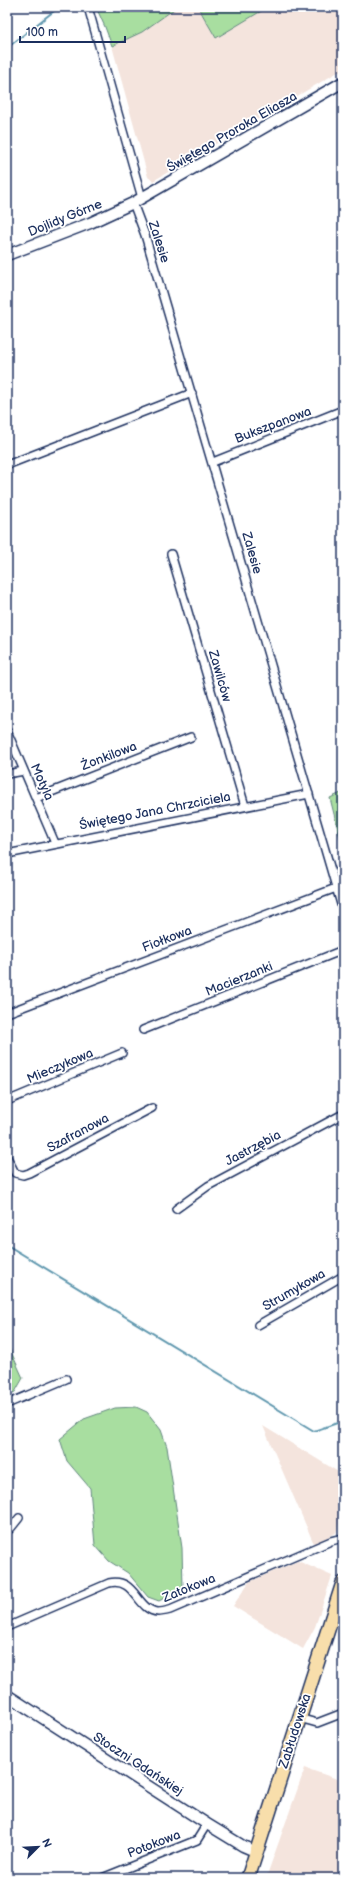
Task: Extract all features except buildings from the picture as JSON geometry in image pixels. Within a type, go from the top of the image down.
[{"type":"highway","name":"Zabłudowska","points":[[248,1878],[343,1583]]},
{"type":"street","points":[[88,7],[142,198]]},
{"type":"street","name":"Świętego Proroka Eliasza","points":[[133,203],[343,82]]},
{"type":"street","name":"Dojlidy Górne","points":[[7,255],[90,223],[133,203]]},
{"type":"street","name":"Zalesie","points":[[133,203],[145,235],[213,462],[343,911]]},
{"type":"street","points":[[7,465],[192,393]]},
{"type":"street","name":"Bukszpanowa","points":[[213,462],[343,410]]},
{"type":"street","name":"Zawilców","points":[[171,554],[246,806]]},
{"type":"street","name":"Motyla","points":[[7,731],[55,843]]},
{"type":"street","name":"Żonkilowa","points":[[36,798],[191,737]]},
{"type":"street","points":[[7,774],[24,770]]},
{"type":"street","name":"Świętego Jana Chrzciciela","points":[[7,854],[55,843],[309,794]]},
{"type":"street","name":"Fiołkowa","points":[[7,1013],[336,888]]},
{"type":"street","name":"Macierzanki","points":[[143,1030],[343,950]]},
{"type":"street","name":"Mieczykowa","points":[[7,1101],[122,1052]]},
{"type":"street","name":"Szafranowa","points":[[7,1157],[15,1173],[23,1175],[29,1173],[152,1108]]},
{"type":"street","name":"Jastrzębia","points":[[176,1209],[208,1186],[343,1114]]},
{"type":"street","name":"Strumykowa","points":[[258,1325],[343,1276]]},
{"type":"street","points":[[7,1404],[66,1379]]},
{"type":"street","points":[[7,1530],[11,1528],[19,1518]]},
{"type":"street","name":"Zatokowa","points":[[7,1627],[109,1583],[117,1581],[124,1583],[150,1610],[158,1612],[170,1610],[332,1541],[343,1538]]},
{"type":"street","name":"Stoczni Gdańskiej","points":[[7,1695],[206,1824],[243,1846],[257,1852]]},
{"type":"street","points":[[300,1718],[317,1723],[343,1713]]},
{"type":"street","name":"Potokowa","points":[[102,1878],[197,1840],[206,1824]]},
{"type":"shaded area","points":[[177,7],[198,7],[216,38],[268,7],[343,7],[343,69],[153,181],[148,177],[112,46],[142,32]]},
{"type":"shaded area","points":[[263,1426],[340,1473],[343,1482],[343,1512],[336,1533],[314,1544]]},
{"type":"shaded area","points":[[298,1561],[332,1576],[315,1627],[303,1649],[233,1606],[249,1582]]},
{"type":"shaded area","points":[[305,1768],[343,1781],[343,1878],[266,1878]]},
{"type":"green space","points":[[96,7],[177,7],[142,32],[112,46]]},
{"type":"green space","points":[[198,7],[268,7],[216,38]]},
{"type":"green space","points":[[343,792],[343,850],[330,798]]},
{"type":"green space","points":[[7,1343],[23,1378],[15,1392],[7,1395]]},
{"type":"green space","points":[[136,1407],[147,1412],[161,1430],[167,1447],[182,1548],[183,1588],[159,1601],[148,1597],[128,1573],[109,1561],[95,1545],[90,1488],[67,1461],[60,1439],[84,1419],[115,1408]]},
{"type":"waterway","points":[[7,48],[59,7]]},
{"type":"waterway","points":[[7,1245],[314,1431],[343,1421]]}]
